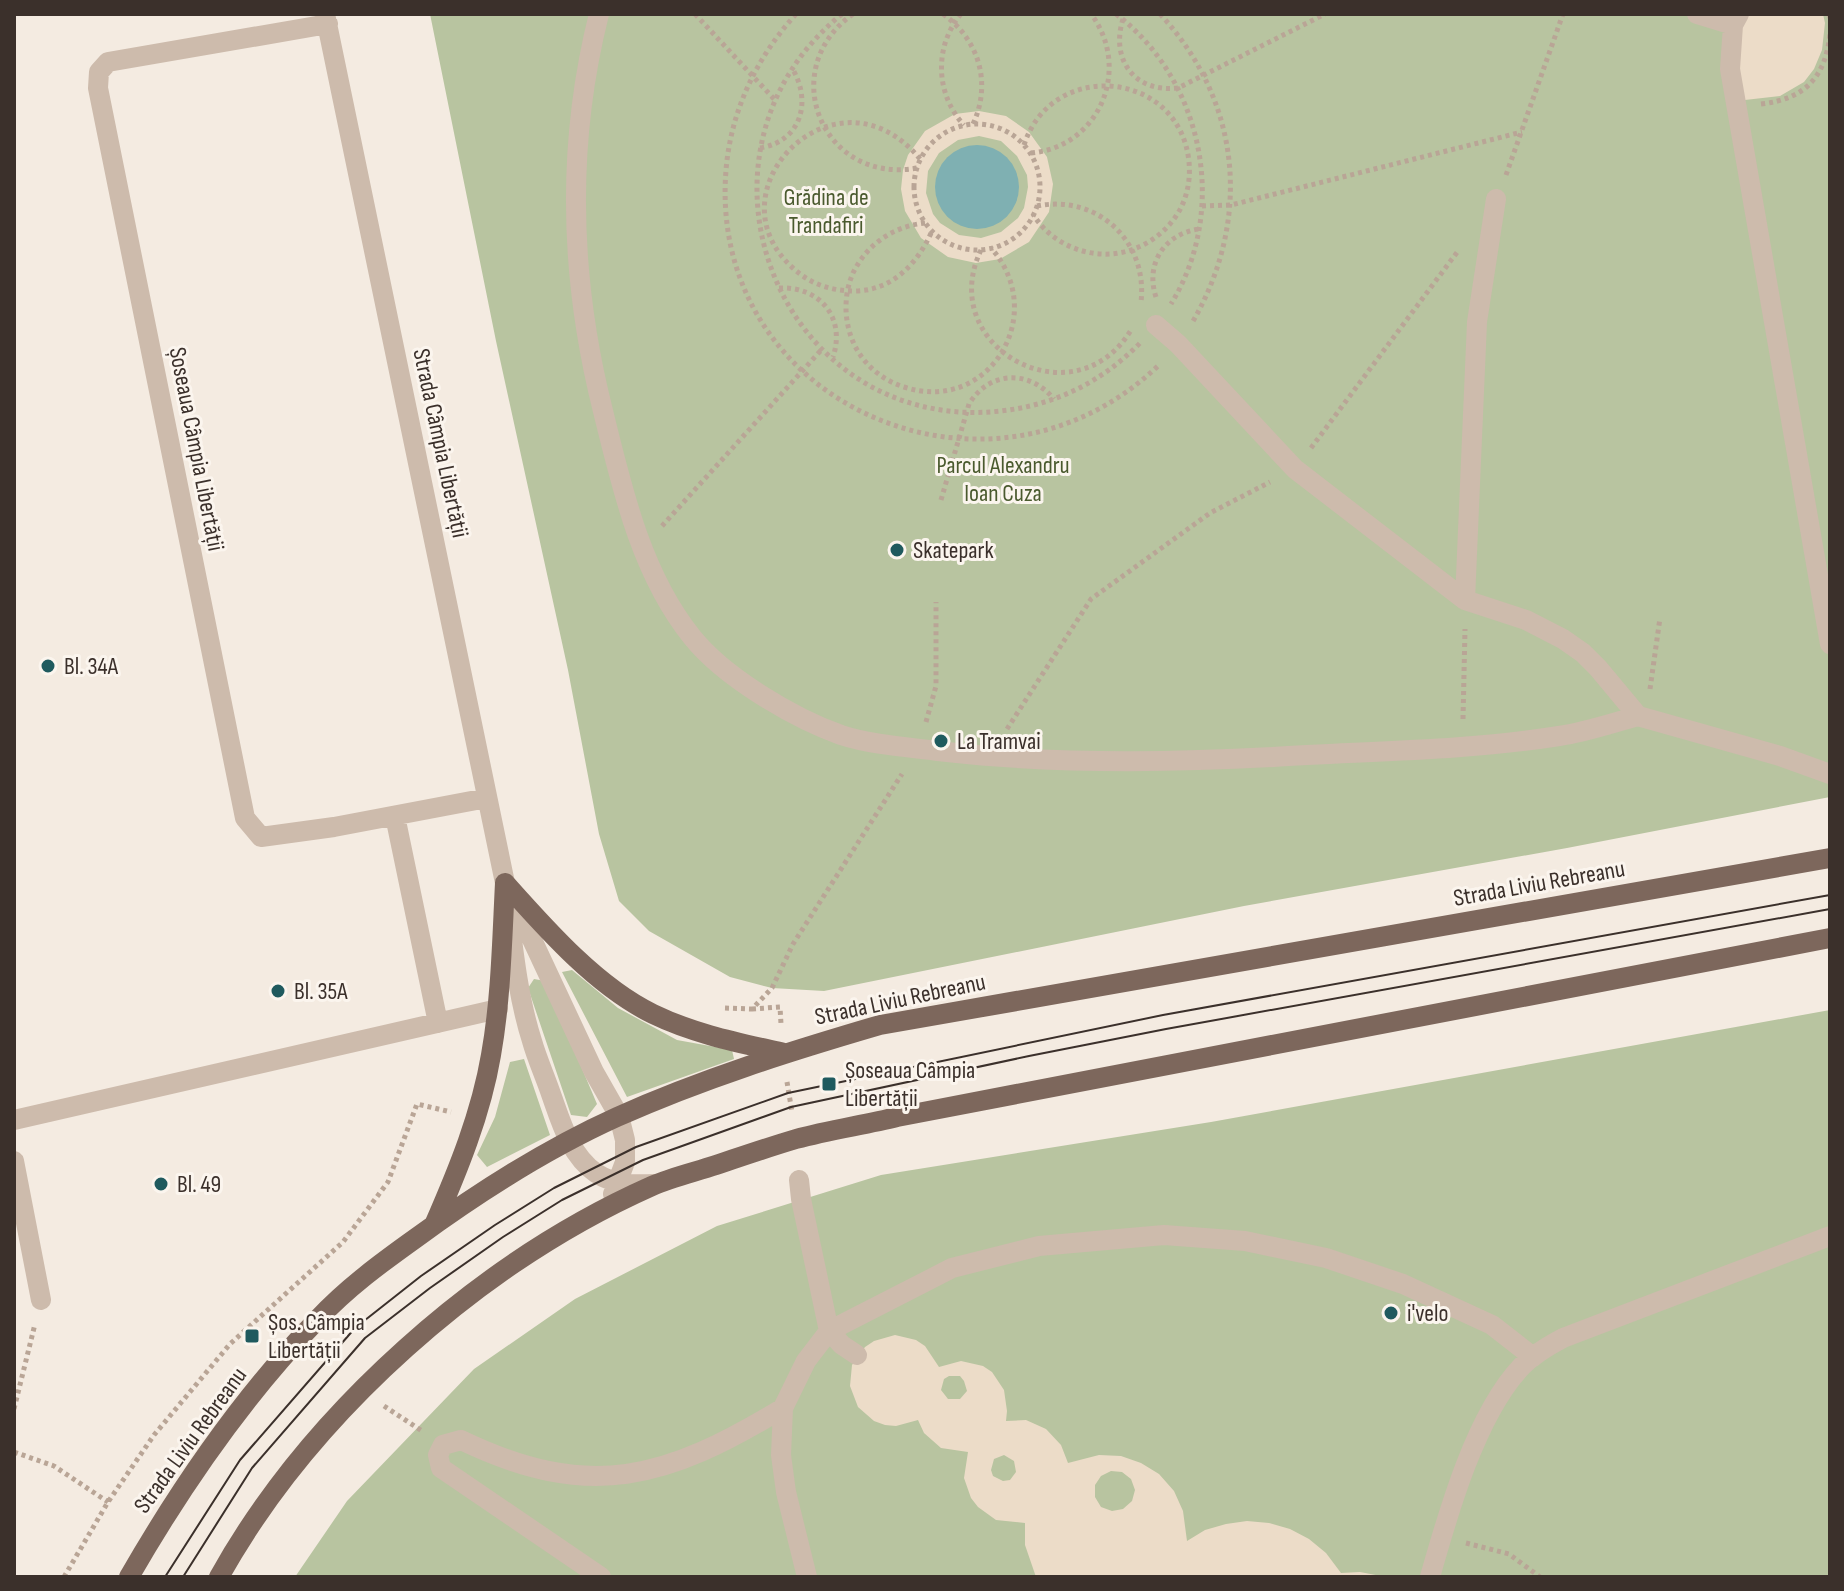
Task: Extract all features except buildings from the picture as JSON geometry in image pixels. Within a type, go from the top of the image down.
[{"type":"main road","name":"Strada Liviu Rebreanu","points":[[129,1577],[197,1468],[279,1361],[319,1317],[363,1277],[499,1181],[619,1116],[784,1053],[880,1025],[1830,858]]},
{"type":"main road","points":[[434,1225],[459,1168],[491,1059],[498,1009],[505,883]]},
{"type":"main road","points":[[505,883],[546,929],[581,960],[617,991],[652,1013],[695,1030],[784,1053]]},
{"type":"main road","points":[[219,1577],[267,1502],[307,1450],[360,1391],[405,1350],[507,1267],[600,1211],[655,1184],[797,1139],[897,1117],[1830,938]]},
{"type":"street","points":[[599,14],[586,71],[577,137],[576,245],[594,375],[620,479],[643,547],[665,598],[693,639],[728,670],[761,693],[801,717],[842,735],[882,745],[989,757],[1213,760],[1463,746],[1558,736],[1642,717],[1780,756],[1830,774]]},
{"type":"street","points":[[1697,14],[1736,19],[1730,69],[1830,644]]},
{"type":"street","name":"Strada Câmpia Libertății","points":[[326,19],[505,883],[517,973],[531,1040],[569,1141]]},
{"type":"street","name":"Șoseaua Câmpia Libertății","points":[[326,19],[108,62],[99,72],[98,88],[245,818],[261,837],[487,798]]},
{"type":"street","points":[[1465,600],[1477,322],[1496,199]]},
{"type":"street","points":[[1161,318],[1178,344],[1295,469],[1465,600],[1526,620],[1583,653],[1642,717]]},
{"type":"street","points":[[395,816],[438,1023]]},
{"type":"street","name":"Strada Câmpia Libertății","points":[[505,883],[594,1072],[619,1116],[625,1140],[625,1162],[614,1192],[600,1211]]},
{"type":"street","points":[[14,1120],[498,1009]]},
{"type":"street","points":[[569,1141],[591,1169],[625,1185],[655,1184]]},
{"type":"street","points":[[14,1161],[41,1300]]},
{"type":"street","points":[[799,1180],[829,1331],[857,1355]]},
{"type":"street","points":[[807,1577],[784,1479],[781,1455],[783,1408],[806,1361],[829,1331],[952,1268],[1039,1246],[1164,1235],[1245,1241],[1326,1258],[1403,1284],[1471,1313],[1509,1336],[1533,1357]]},
{"type":"street","points":[[1430,1577],[1441,1537],[1484,1427],[1520,1368],[1555,1343],[1585,1329],[1830,1236]]},
{"type":"street","points":[[601,1577],[441,1468],[438,1455],[443,1445],[461,1440],[495,1456],[574,1476],[624,1476],[679,1463],[735,1438],[783,1408]]},
{"type":"path","points":[[695,14],[775,100]]},
{"type":"path","points":[[796,14],[776,38],[753,75],[740,104],[729,146],[726,178],[729,232],[740,273],[758,313],[782,348],[805,372],[838,399],[866,415],[917,433],[992,441],[1024,437],[1086,417],[1132,389],[1178,344],[1211,288],[1227,237],[1231,205],[1227,141],[1215,99],[1204,75],[1190,51],[1160,14]]},
{"type":"path","points":[[943,14],[969,39],[981,69],[981,101],[973,124]]},
{"type":"path","points":[[961,14],[944,47],[941,79],[952,110],[964,125]]},
{"type":"path","points":[[1030,153],[1056,147],[1083,131],[1103,104],[1109,85],[1109,52],[1102,31],[1091,14]]},
{"type":"path","points":[[848,15],[816,37],[792,68],[775,100],[760,148],[756,184],[758,222],[767,257],[779,288],[801,324],[833,357],[866,381],[899,397],[936,408],[967,411],[1011,410],[1054,399],[1082,387],[1117,365],[1161,318],[1188,269],[1202,206],[1195,131],[1178,88],[1157,54],[1116,14]]},
{"type":"path","points":[[1123,19],[1120,50],[1129,71],[1148,85],[1167,89],[1178,88],[1325,14]]},
{"type":"path","points":[[1496,199],[1563,14]]},
{"type":"path","points":[[848,15],[829,36],[819,54],[813,76],[813,93],[824,126],[845,153],[864,163],[896,170],[917,168]]},
{"type":"path","points":[[1736,107],[1768,103],[1797,94],[1812,84],[1829,52],[1830,33]]},
{"type":"path","points":[[1109,52],[1120,50]]},
{"type":"path","points":[[760,148],[776,144],[786,137],[798,120],[802,94],[792,68]]},
{"type":"path","points":[[1024,145],[1036,120],[1052,104],[1080,89],[1109,85],[1144,94],[1162,107],[1176,123],[1188,154],[1190,175],[1186,196],[1176,216],[1160,234],[1132,250],[1103,254],[1082,251],[1053,236],[1033,214]]},
{"type":"path","points":[[1144,94],[1148,85]]},
{"type":"path","points":[[802,94],[813,93]]},
{"type":"path","points":[[920,159],[898,137],[880,128],[858,122],[824,126],[806,135],[782,156],[772,175],[766,197],[767,221],[772,239],[783,258],[798,273],[815,283],[848,291],[870,289],[900,276],[922,252],[932,231]]},
{"type":"path","points":[[973,124],[1004,130],[1024,145],[1038,171],[1040,182],[1037,206],[1021,232],[1013,239],[981,250],[949,244],[932,231],[925,223],[914,192],[920,159],[941,135],[973,124]]},
{"type":"path","points":[[1202,206],[1231,205],[1522,132]]},
{"type":"path","points":[[786,137],[793,145]]},
{"type":"path","points":[[1188,154],[1199,153]]},
{"type":"path","points":[[1037,206],[1065,204],[1096,213],[1114,225],[1132,250],[1142,283],[1138,314]]},
{"type":"path","points":[[758,222],[767,221]]},
{"type":"path","points":[[925,223],[906,226],[877,242],[857,267],[848,291],[848,324],[857,350],[870,367],[903,387],[940,392],[961,386],[988,370],[1002,352],[1014,323],[1015,301],[1007,270],[991,248]]},
{"type":"path","points":[[1161,318],[1152,283],[1157,257],[1168,242],[1180,234],[1199,229]]},
{"type":"path","points":[[1160,234],[1168,242]]},
{"type":"path","points":[[989,757],[1091,599],[1210,513],[1295,469],[1460,248]]},
{"type":"path","points":[[981,250],[973,278],[975,310],[990,339],[1013,361],[1035,370],[1055,373],[1077,370],[1108,355],[1134,324]]},
{"type":"path","points":[[810,292],[815,283]]},
{"type":"path","points":[[1142,283],[1152,283]]},
{"type":"path","points":[[779,288],[810,292],[827,306],[837,326],[833,357]]},
{"type":"path","points":[[837,326],[848,324]]},
{"type":"path","points":[[643,547],[805,372],[823,348]]},
{"type":"path","points":[[1108,355],[1117,365]]},
{"type":"path","points":[[1032,380],[1035,370]]},
{"type":"path","points":[[978,377],[984,386]]},
{"type":"path","points":[[941,500],[967,411],[975,394],[984,386],[1013,377],[1032,380],[1054,399]]},
{"type":"path","points":[[899,397],[903,387]]},
{"type":"path","points":[[1463,746],[1465,600]]},
{"type":"path","points":[[752,1009],[772,988],[793,944],[918,749],[936,686],[936,602]]},
{"type":"path","points":[[1642,717],[1660,618]]},
{"type":"path","points":[[721,1008],[780,1007],[797,1139]]},
{"type":"path","points":[[64,1577],[108,1502],[154,1435],[230,1344],[343,1242],[388,1182],[417,1104],[475,1119]]},
{"type":"path","points":[[14,1409],[41,1300]]},
{"type":"path","points":[[360,1391],[443,1445]]},
{"type":"path","points":[[14,1452],[54,1466],[108,1502]]},
{"type":"path","points":[[1441,1537],[1509,1554],[1540,1577]]},
{"type":"green space","name":"Parcul Alexandru Ioan Cuza","points":[[430,14],[1830,14],[1830,797],[1244,906],[824,991],[772,988],[730,977],[649,931],[619,901],[599,834],[568,670],[496,341]]},
{"type":"green space","points":[[572,970],[618,1008],[677,1040],[732,1050],[734,1059],[627,1097],[562,972]]},
{"type":"green space","points":[[534,979],[545,981],[597,1104],[587,1117],[571,1115],[528,988]]},
{"type":"green space","points":[[1830,1010],[1830,1577],[295,1577],[347,1501],[474,1369],[575,1299],[717,1226],[881,1175],[1211,1122]]},
{"type":"green space","points":[[524,1059],[550,1135],[487,1167],[477,1155],[495,1117],[510,1062]]},
{"type":"shaded area","points":[[1739,14],[1823,14],[1822,50],[1804,82],[1780,96],[1736,101]]},
{"type":"shaded area","points":[[979,111],[1006,116],[1029,132],[1047,157],[1053,184],[1049,212],[1029,242],[1000,259],[976,263],[948,257],[921,238],[905,211],[901,189],[908,155],[925,131],[955,114]],"holes":[[[979,136],[1001,141],[1017,156],[1027,175],[1024,208],[1018,218],[1001,232],[981,238],[959,235],[940,223],[933,214],[926,193],[928,171],[939,153],[958,140]]]},
{"type":"shaded area","points":[[895,1335],[916,1340],[925,1346],[939,1367],[961,1361],[983,1366],[992,1372],[1004,1390],[1006,1421],[1026,1420],[1046,1429],[1061,1445],[1068,1463],[1099,1455],[1121,1456],[1159,1474],[1174,1491],[1183,1511],[1187,1541],[1205,1530],[1226,1524],[1247,1521],[1269,1523],[1309,1539],[1326,1553],[1341,1573],[1360,1572],[1386,1577],[1036,1577],[1025,1545],[1025,1523],[996,1520],[971,1498],[964,1478],[968,1452],[941,1448],[924,1433],[918,1420],[896,1426],[885,1425],[874,1421],[858,1407],[850,1386],[852,1365],[865,1347]],"holes":[[[960,1376],[964,1381],[967,1391],[960,1399],[948,1399],[941,1390],[944,1379]],[[1004,1455],[1014,1461],[1016,1472],[1010,1480],[1003,1481],[993,1476],[994,1459]],[[1111,1471],[1122,1472],[1131,1479],[1135,1490],[1132,1501],[1123,1509],[1112,1511],[1101,1507],[1095,1497],[1095,1485],[1101,1476]]]},
{"type":"water","points":[[977,145],[993,148],[1007,157],[1016,171],[1019,187],[1016,203],[1007,217],[993,226],[977,229],[961,226],[947,217],[938,203],[935,187],[938,171],[947,157],[961,148]]},
{"type":"tram line","points":[[165,1577],[240,1460],[355,1328],[421,1276],[495,1225],[554,1188],[636,1147],[788,1093],[1163,1015],[1830,895]]},
{"type":"tram line","points":[[183,1577],[252,1468],[365,1338],[503,1237],[562,1200],[643,1160],[791,1107],[1029,1056],[1830,909]]},
{"type":"place","name":"Skatepark","points":[[897,550]]},
{"type":"place","name":"Bl. 34A","points":[[48,666]]},
{"type":"place","name":"La Tramvai","points":[[941,741]]},
{"type":"place","name":"Bl. 35A","points":[[278,991]]},
{"type":"place","name":"Șoseaua Câmpia Libertății","points":[[829,1084]]},
{"type":"place","name":"Bl. 49","points":[[161,1184]]},
{"type":"place","name":"i'velo","points":[[1391,1313]]},
{"type":"place","name":"Șos. Câmpia Libertății","points":[[252,1336]]},
{"type":"park label","name":"Grădina de Trandafiri","points":[[826,211]]}]
